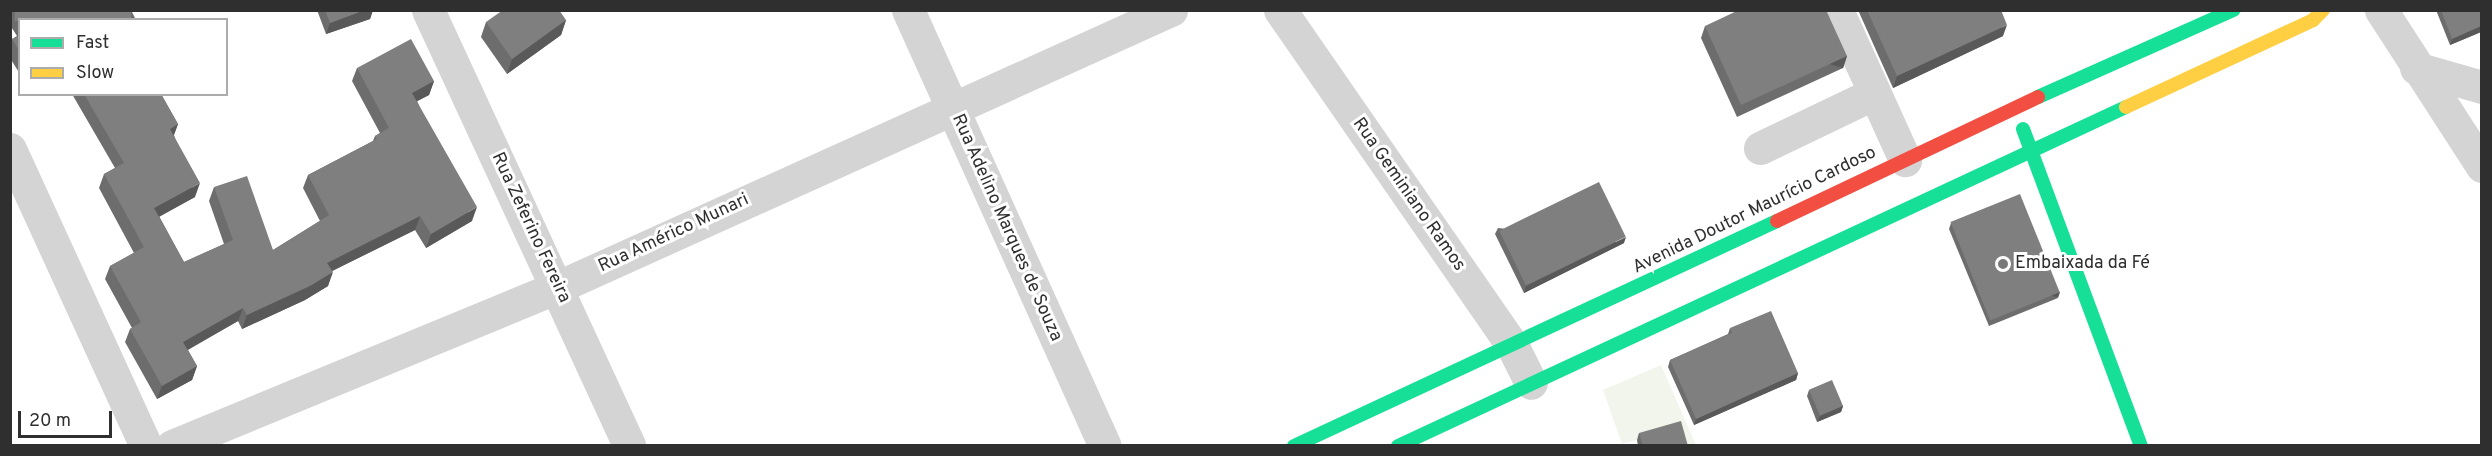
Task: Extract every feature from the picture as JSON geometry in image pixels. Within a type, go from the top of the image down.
[{"type":"street","name":"Rua Zeferino Fereira","points":[[428,10],[558,287],[629,446]]},
{"type":"street","name":"Rua Adelino Marques de Souza","points":[[908,10],[1105,446]]},
{"type":"street","name":"Rua Américo Munari","points":[[172,446],[558,287],[1171,10]]},
{"type":"street","name":"Rua Geminiano Ramos","points":[[1280,10],[1513,346],[1531,383]]},
{"type":"street","points":[[1837,10],[1905,160]]},
{"type":"street","name":"Avenida Doutor Maurício Cardoso","points":[[1294,446],[1778,227],[1905,160],[2014,108],[2233,10]]},
{"type":"street","points":[[1398,446],[1791,256],[2030,150],[2313,20],[2323,10]]},
{"type":"street","points":[[2381,10],[2416,68],[2481,166]]},
{"type":"street","points":[[2416,68],[2481,87]]},
{"type":"street","points":[[1760,148],[1875,93]]},
{"type":"street","points":[[2014,108],[2141,446]]},
{"type":"street","points":[[10,149],[146,446]]},
{"type":"shaded area","points":[[1661,365],[1696,445],[1683,445],[1678,429],[1622,444],[1603,390]]},
{"type":"building","points":[[15,10],[131,10],[131,18],[18,18],[18,21],[15,21]]},
{"type":"building","points":[[325,10],[365,10],[330,23]]},
{"type":"building","points":[[503,10],[559,10],[566,20],[512,59],[486,22]]},
{"type":"building","points":[[1739,10],[1826,10],[1847,56],[1741,105],[1705,26]]},
{"type":"building","points":[[1867,10],[2001,10],[2007,25],[1897,76]]},
{"type":"building","points":[[2441,10],[2481,10],[2481,26],[2452,39]]},
{"type":"building","points":[[18,36],[18,49],[12,39]]},
{"type":"building","points":[[411,39],[434,81],[412,93],[477,207],[431,234],[420,216],[327,263],[333,272],[310,286],[247,315],[243,308],[183,342],[197,366],[162,386],[130,329],[141,322],[110,266],[144,247],[104,174],[124,163],[85,96],[162,96],[178,124],[170,129],[200,183],[154,208],[184,262],[233,240],[214,187],[247,176],[273,250],[329,215],[308,175],[377,139],[375,136],[389,128],[357,68]]},
{"type":"building","points":[[1599,182],[1626,237],[1526,285],[1499,231]]},
{"type":"building","name":"Embaixada da Fé","points":[[2020,194],[2060,292],[1990,320],[1950,222]]},
{"type":"building","points":[[1771,311],[1798,373],[1696,419],[1670,360],[1732,333],[1730,328]]},
{"type":"building","points":[[1832,380],[1843,406],[1820,416],[1809,390]]},
{"type":"building","points":[[1681,421],[1688,446],[1643,446],[1639,433]]},
{"type":"traffic: fast","points":[[2038,97],[2233,10]]},
{"type":"traffic: fast","points":[[1398,446],[2126,107]]},
{"type":"traffic: fast","points":[[2023,129],[2141,446]]},
{"type":"traffic: fast","points":[[1294,446],[1777,221]]},
{"type":"traffic: slow","points":[[2126,107],[2313,20],[2323,10]]},
{"type":"traffic: jam","points":[[1777,221],[2038,97]]},
{"type":"place","name":"Embaixada da Fé","points":[[2003,264]]}]
